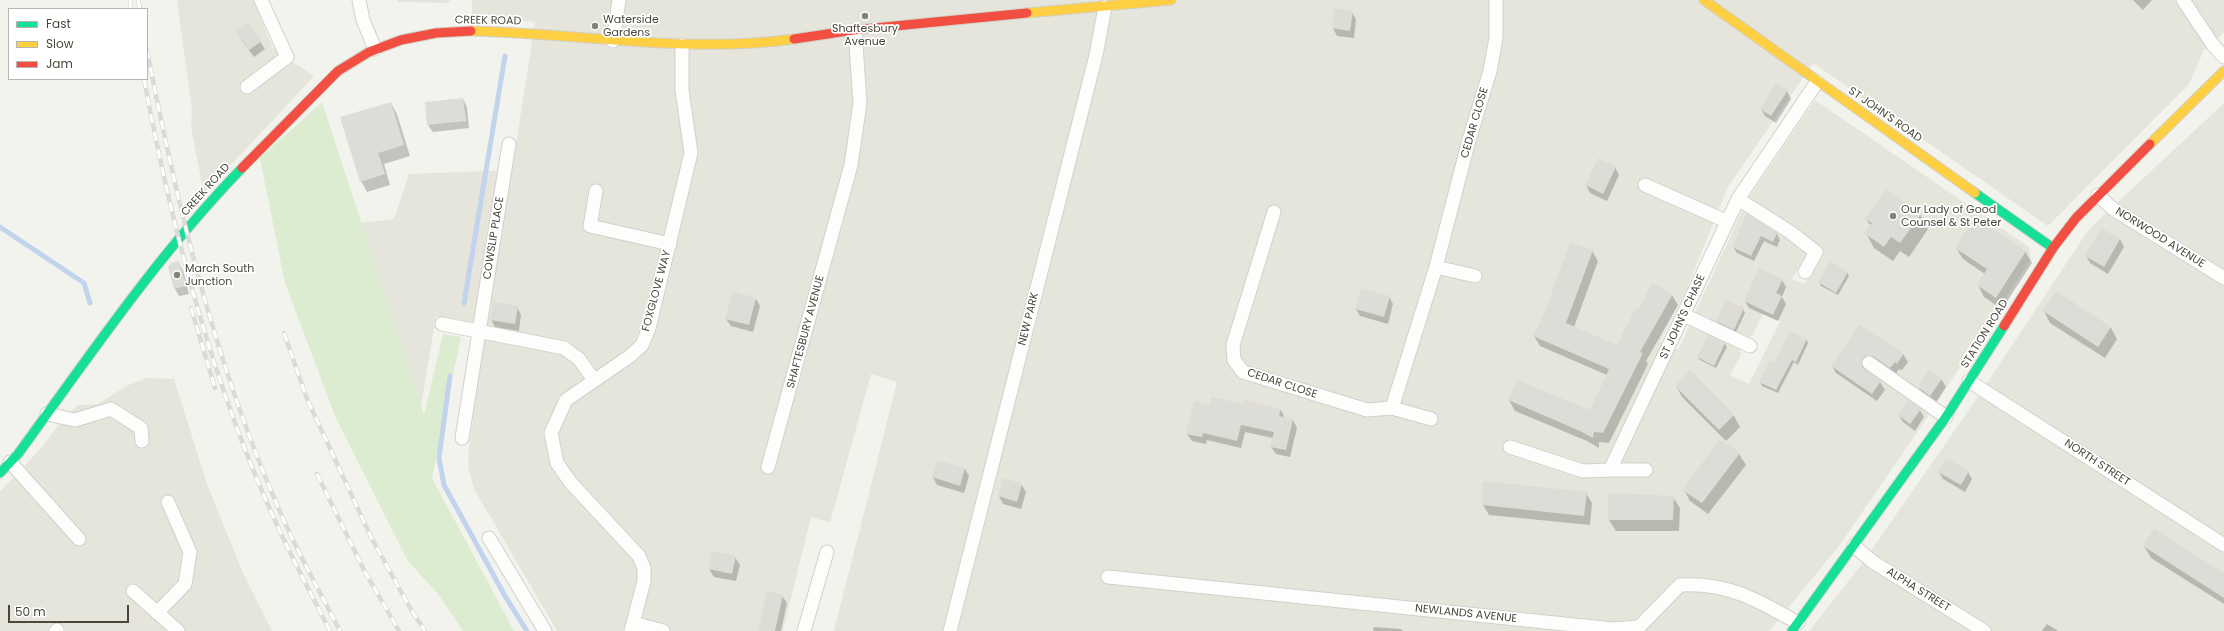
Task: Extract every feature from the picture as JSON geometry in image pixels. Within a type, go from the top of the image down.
[{"type":"street","points":[[247,87],[287,57],[261,0]]},
{"type":"street","points":[[359,0],[363,20],[375,48]]},
{"type":"street","points":[[613,41],[619,0]]},
{"type":"street","name":"CREEK ROAD","points":[[0,473],[48,414],[115,317],[172,246],[251,158],[338,71],[354,58],[375,48],[417,36],[468,30],[682,45],[778,41],[855,30],[1171,0]]},
{"type":"street","name":"CEDAR CLOSE","points":[[1392,408],[1436,267],[1469,140],[1490,71],[1496,38],[1496,0]]},
{"type":"street","name":"ST JOHN'S ROAD","points":[[1704,0],[1817,82],[2053,248]]},
{"type":"street","points":[[2183,0],[2213,45],[2224,58]]},
{"type":"street","name":"NEW PARK","points":[[950,631],[1094,63],[1105,7]]},
{"type":"street","name":"SHAFTESBURY AVENUE","points":[[768,467],[852,164],[860,103],[855,30]]},
{"type":"street","name":"FOXGLOVE WAY","points":[[632,627],[644,581],[644,568],[639,556],[571,483],[557,463],[551,433],[566,400],[630,356],[642,345],[649,328],[691,154],[682,90],[682,45]]},
{"type":"street","name":"STATION ROAD","points":[[1795,627],[1946,417],[2053,248],[2076,218],[2224,71]]},
{"type":"street","name":"ST JOHN'S CHASE","points":[[1610,470],[1684,315],[1726,221],[1738,199],[1817,82]]},
{"type":"street","name":"COWSLIP PLACE","points":[[462,438],[509,144]]},
{"type":"street","points":[[1645,185],[1726,221]]},
{"type":"street","points":[[596,191],[590,226],[670,244]]},
{"type":"street","name":"NORWOOD AVENUE","points":[[2098,195],[2113,209],[2224,278]]},
{"type":"street","points":[[1738,199],[1790,232],[1816,252],[1805,272]]},
{"type":"street","name":"CEDAR CLOSE","points":[[1274,212],[1233,345],[1234,360],[1243,372],[1275,384],[1366,410],[1392,408],[1431,419]]},
{"type":"street","points":[[1436,267],[1474,276]]},
{"type":"street","points":[[1684,315],[1750,346]]},
{"type":"street","points":[[442,324],[564,348],[579,359],[594,380]]},
{"type":"street","points":[[1869,364],[1946,417]]},
{"type":"street","name":"NORTH STREET","points":[[1969,381],[2224,545]]},
{"type":"street","points":[[48,414],[75,420],[111,409],[141,428],[142,441]]},
{"type":"street","points":[[1510,447],[1583,471],[1646,470]]},
{"type":"street","points":[[10,462],[79,539]]},
{"type":"street","points":[[157,613],[184,584],[190,552],[168,502]]},
{"type":"street","points":[[489,538],[545,631]]},
{"type":"street","name":"ALPHA STREET","points":[[1854,546],[1873,562],[1984,631]]},
{"type":"street","points":[[804,631],[827,552]]},
{"type":"street","name":"NEWLANDS AVENUE","points":[[1108,578],[1613,629],[1639,627],[1680,585],[1701,584],[1726,588],[1756,599],[1795,627]]},
{"type":"street","points":[[133,591],[178,631]]},
{"type":"street","points":[[632,627],[663,631]]},
{"type":"shaded area","points":[[177,0],[253,0],[273,48],[314,76],[204,194],[191,127],[192,111]]},
{"type":"shaded area","points":[[397,0],[451,0],[447,3],[398,2]]},
{"type":"shaded area","points":[[472,0],[2224,0],[2224,33],[2204,50],[2189,84],[2048,226],[1813,63],[1728,187],[1687,288],[1660,342],[1678,350],[1690,324],[1740,348],[1741,355],[1730,375],[1749,384],[1780,321],[1763,314],[1752,336],[1747,338],[1695,313],[1743,209],[1808,252],[1792,279],[1804,284],[1823,251],[1748,199],[1815,100],[2029,247],[2031,259],[1937,402],[1871,357],[1931,412],[1839,546],[1769,631],[834,631],[897,382],[871,374],[830,523],[811,517],[783,631],[557,631],[474,489],[468,467],[469,445],[487,324],[436,317],[419,417],[352,224],[394,219],[409,174],[512,170],[535,22],[472,16]]},
{"type":"shaded area","points":[[2224,103],[2224,631],[1809,631],[1861,565],[1973,404],[2089,229]]},
{"type":"shaded area","points":[[147,378],[174,379],[207,484],[243,573],[272,631],[0,631],[0,492],[42,447],[77,405],[98,404],[126,386]]},
{"type":"green space","points":[[322,102],[424,415],[443,334],[461,337],[432,478],[514,631],[463,631],[438,594],[408,561],[335,416],[285,283],[260,158]]},
{"type":"building","points":[[1334,8],[1353,11],[1350,31],[1332,28]]},
{"type":"building","points":[[248,22],[262,41],[249,50],[236,31]]},
{"type":"building","points":[[1776,83],[1788,90],[1771,116],[1760,109]]},
{"type":"building","points":[[463,98],[466,121],[427,125],[425,102]]},
{"type":"building","points":[[391,102],[404,145],[378,153],[385,174],[360,182],[340,117]]},
{"type":"building","points":[[1598,158],[1616,167],[1603,194],[1585,185]]},
{"type":"building","name":"Our Lady of Good Counsel & St Peter","points":[[1886,189],[1921,214],[1900,243],[1891,237],[1884,247],[1864,233],[1872,223],[1865,219]]},
{"type":"building","points":[[1747,214],[1777,233],[1773,242],[1761,236],[1751,256],[1732,247]]},
{"type":"building","points":[[1975,217],[2026,251],[1996,298],[1977,285],[1987,269],[1955,248]]},
{"type":"building","points":[[2101,228],[2120,239],[2104,267],[2085,256]]},
{"type":"building","points":[[1570,242],[1593,250],[1566,323],[1617,345],[1636,308],[1639,309],[1652,283],[1673,294],[1640,352],[1643,353],[1603,433],[1594,432],[1593,438],[1508,400],[1517,380],[1590,410],[1609,369],[1533,336],[1544,314]]},
{"type":"building","name":"March South Junction","points":[[179,261],[186,286],[174,289],[168,267],[171,263]]},
{"type":"building","points":[[1830,261],[1848,272],[1836,293],[1818,282]]},
{"type":"building","points":[[1759,268],[1783,279],[1776,293],[1782,296],[1773,315],[1744,301]]},
{"type":"building","points":[[1361,288],[1390,296],[1384,317],[1355,309]]},
{"type":"building","points":[[733,291],[756,298],[749,325],[725,319]]},
{"type":"building","points":[[2056,291],[2111,327],[2098,347],[2043,311]]},
{"type":"building","points":[[1726,300],[1744,308],[1734,330],[1716,321]]},
{"type":"building","points":[[493,302],[518,306],[515,324],[490,320]]},
{"type":"building","points":[[1859,325],[1904,353],[1897,364],[1895,362],[1890,368],[1873,356],[1866,356],[1863,358],[1862,367],[1881,381],[1872,394],[1831,366]]},
{"type":"building","points":[[1790,331],[1807,339],[1796,362],[1792,360],[1776,390],[1759,382],[1770,360],[1774,362]]},
{"type":"building","points":[[1708,335],[1725,343],[1714,366],[1697,357]]},
{"type":"building","points":[[1690,370],[1734,415],[1719,430],[1675,386]]},
{"type":"building","points":[[1929,370],[1942,379],[1930,396],[1918,387]]},
{"type":"building","points":[[1211,397],[1244,404],[1245,400],[1281,409],[1279,416],[1293,419],[1286,450],[1270,447],[1274,432],[1241,425],[1237,441],[1203,433],[1202,437],[1186,434],[1194,401],[1209,405]]},
{"type":"building","points":[[1908,400],[1921,409],[1910,424],[1898,415]]},
{"type":"building","points":[[1720,439],[1740,453],[1702,503],[1682,490]]},
{"type":"building","points":[[1946,458],[1969,471],[1961,485],[1938,472]]},
{"type":"building","points":[[937,460],[965,468],[960,486],[932,477]]},
{"type":"building","points":[[1003,478],[1022,484],[1017,502],[998,496]]},
{"type":"building","points":[[1483,481],[1587,492],[1584,516],[1482,505]]},
{"type":"building","points":[[1608,493],[1674,496],[1673,520],[1608,520]]},
{"type":"building","points":[[2154,529],[2224,573],[2224,598],[2143,546]]},
{"type":"building","points":[[712,551],[736,556],[732,574],[708,569]]},
{"type":"building","points":[[767,591],[783,595],[775,631],[758,631]]},
{"type":"waterway","points":[[464,303],[505,56]]},
{"type":"waterway","points":[[0,227],[84,283],[90,303]]},
{"type":"waterway","points":[[450,376],[439,458],[444,485],[505,596],[527,631]]},
{"type":"railway","points":[[130,0],[131,8]]},
{"type":"railway","points":[[138,0],[140,8]]},
{"type":"railway","points":[[148,55],[159,112],[188,237],[204,298],[243,420],[266,480],[292,538],[340,631]]},
{"type":"railway","points":[[144,80],[183,256],[218,373],[238,431],[260,487],[290,553],[330,631]]},
{"type":"railway","points":[[191,308],[215,388]]},
{"type":"railway","points":[[284,333],[307,399],[371,537],[410,608],[425,631]]},
{"type":"railway","points":[[317,474],[364,570],[399,631]]},
{"type":"traffic: fast","points":[[0,473],[18,454],[98,343],[153,271],[211,201],[242,168]]},
{"type":"traffic: fast","points":[[1975,193],[2053,248]]},
{"type":"traffic: fast","points":[[1792,631],[1946,417],[2004,326]]},
{"type":"traffic: slow","points":[[1027,13],[1171,0]]},
{"type":"traffic: slow","points":[[1704,0],[1975,193]]},
{"type":"traffic: slow","points":[[471,31],[673,44],[754,43],[794,39]]},
{"type":"traffic: slow","points":[[2150,144],[2224,71]]},
{"type":"traffic: jam","points":[[794,39],[854,30],[1027,13]]},
{"type":"traffic: jam","points":[[242,168],[338,71],[369,52],[401,40],[436,33],[471,31]]},
{"type":"traffic: jam","points":[[2004,326],[2053,248],[2076,218],[2150,144]]},
{"type":"place","name":"Shaftesbury Avenue","points":[[865,16]]},
{"type":"place","name":"Waterside Gardens","points":[[595,26]]},
{"type":"place","name":"Our Lady of Good Counsel & St Peter","points":[[1893,216]]},
{"type":"place","name":"March South Junction","points":[[177,275]]}]
